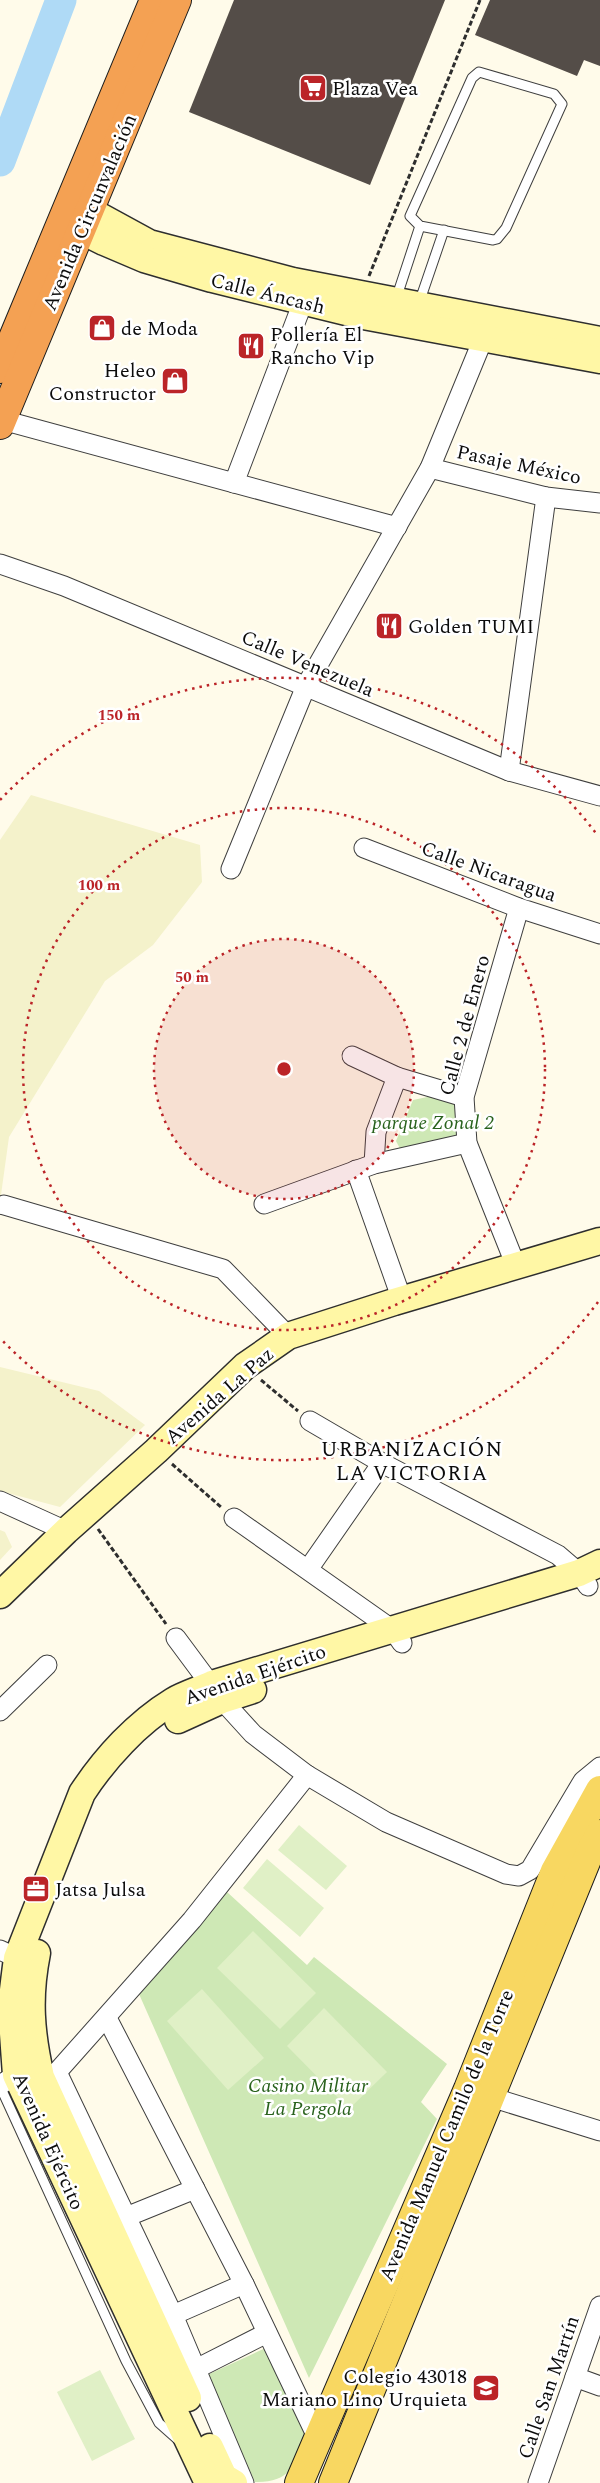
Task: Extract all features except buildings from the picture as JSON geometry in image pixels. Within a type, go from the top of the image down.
[{"type":"highway","name":"Avenida Circunvalación","points":[[1,423],[154,0]]},
{"type":"highway","name":"Avenida Circunvalación","points":[[0,369],[76,216],[177,0]]},
{"type":"main road","name":"Calle Áncash","points":[[76,216],[149,242],[293,281],[407,303],[487,329],[600,360]]},
{"type":"main road","name":"Calle Áncash","points":[[76,216],[144,259],[212,279],[303,302],[487,329],[600,340]]},
{"type":"main road","name":"Avenida La Paz","points":[[0,1595],[66,1531],[156,1451],[245,1366],[288,1336],[600,1241]]},
{"type":"main road","name":"Avenida Ejército","points":[[208,2483],[23,2079],[11,2006],[8,1954],[90,1797],[110,1783],[140,1748],[217,1692],[592,1576]]},
{"type":"main road","name":"Avenida Manuel Camilo de la Torre","points":[[333,2483],[478,2093],[555,1871],[600,1790]]},
{"type":"main road","name":"Avenida Ejército","points":[[90,1797],[37,1949],[32,1980],[32,2039],[23,2079],[224,2477],[234,2483]]},
{"type":"main road","name":"Avenida Manuel Camilo de la Torre","points":[[298,2483],[317,2437],[600,1834]]},
{"type":"street","points":[[234,483],[303,302]]},
{"type":"street","points":[[231,869],[306,686],[430,468],[487,329]]},
{"type":"street","points":[[1,423],[397,527]]},
{"type":"street","name":"Pasaje México","points":[[430,468],[546,496],[600,503]]},
{"type":"street","points":[[509,771],[546,496]]},
{"type":"street","name":"Calle Venezuela","points":[[0,564],[64,586],[509,771],[600,796]]},
{"type":"street","name":"Calle Nicaragua","points":[[364,848],[519,908],[600,934]]},
{"type":"street","name":"Calle 2 de Enero","points":[[516,1266],[467,1143],[464,1097],[519,908]]},
{"type":"street","points":[[352,1056],[397,1077],[464,1097]]},
{"type":"street","points":[[374,1164],[376,1132],[397,1077]]},
{"type":"street","points":[[264,1204],[374,1164],[467,1143]]},
{"type":"street","points":[[356,1170],[402,1300]]},
{"type":"street","points":[[4,1205],[223,1269],[288,1336]]},
{"type":"street","points":[[310,1421],[382,1463],[558,1555],[592,1576]]},
{"type":"street","points":[[309,1568],[382,1463]]},
{"type":"street","points":[[0,1501],[66,1531]]},
{"type":"street","points":[[234,1518],[309,1568],[397,1636]]},
{"type":"street","points":[[176,1638],[217,1692],[253,1734],[307,1775],[386,1822],[506,1874],[518,1876],[530,1870],[583,1781],[600,1767]]},
{"type":"street","points":[[0,1711],[47,1664]]},
{"type":"street","points":[[244,2483],[173,2315],[126,2217],[23,2079],[107,2018],[192,1920],[307,1775]]},
{"type":"street","points":[[107,2018],[244,2284],[317,2437]]},
{"type":"street","points":[[478,2093],[600,2131]]},
{"type":"street","points":[[126,2217],[196,2189]]},
{"type":"street","points":[[173,2315],[244,2284]]},
{"type":"street","name":"Calle San Martín","points":[[538,2483],[600,2306]]},
{"type":"street","points":[[196,2369],[267,2333]]},
{"type":"street","points":[[575,2377],[600,2386]]},
{"type":"lane","points":[[482,72],[554,94],[562,104],[506,228],[497,239],[420,226],[410,216],[411,211],[472,78],[482,72]]},
{"type":"lane","points":[[407,303],[420,226]]},
{"type":"lane","points":[[407,303],[444,230]]},
{"type":"path","points":[[364,296],[370,270],[480,0]]},
{"type":"path","points":[[245,1366],[310,1421]]},
{"type":"path","points":[[156,1451],[234,1518]]},
{"type":"path","points":[[88,1512],[108,1545],[176,1638]]},
{"type":"shaded area","points":[[31,795],[200,845],[202,882],[153,945],[105,981],[9,1137],[0,1202],[0,840]]},
{"type":"shaded area","points":[[0,1367],[99,1391],[145,1425],[60,1507],[0,1491]]},
{"type":"shaded area","points":[[0,1530],[5,1532],[12,1547],[0,1560]]},
{"type":"green space","name":"parque Zonal 2","points":[[437,1095],[462,1104],[464,1134],[405,1158],[396,1141],[413,1100]]},
{"type":"green space","points":[[299,1825],[347,1866],[326,1890],[278,1850]]},
{"type":"green space","points":[[267,1859],[324,1908],[300,1937],[243,1888]]},
{"type":"green space","name":"Casino Militar La Pergola","points":[[227,1892],[307,1965],[314,1957],[447,2064],[421,2102],[437,2119],[309,2378],[139,1994]]},
{"type":"green space","points":[[253,1931],[316,1993],[280,2029],[217,1968]]},
{"type":"green space","points":[[202,1989],[264,2058],[228,2090],[167,2021]]},
{"type":"green space","points":[[324,2008],[387,2072],[349,2109],[287,2046]]},
{"type":"green space","points":[[270,2346],[307,2441],[294,2465],[283,2476],[266,2482],[255,2482],[207,2375]]},
{"type":"green space","points":[[100,2370],[135,2439],[92,2461],[57,2392]]},
{"type":"waterway","points":[[0,161],[61,0]]},
{"type":"place","name":"Plaza Vea","points":[[313,88]]},
{"type":"place","name":"de Moda","points":[[102,328]]},
{"type":"place","name":"Pollería El Rancho Vip","points":[[251,346]]},
{"type":"place","name":"Heleo Constructor","points":[[175,381]]},
{"type":"place","name":"Golden TUMI","points":[[389,626]]},
{"type":"place","name":"Jatsa Julsa","points":[[36,1889]]},
{"type":"place","name":"Colegio 43018 Mariano Lino Urquieta","points":[[486,2388]]},
{"type":"district","name":"URBANIZACIÓN LA VICTORIA","points":[[412,1461]]}]
